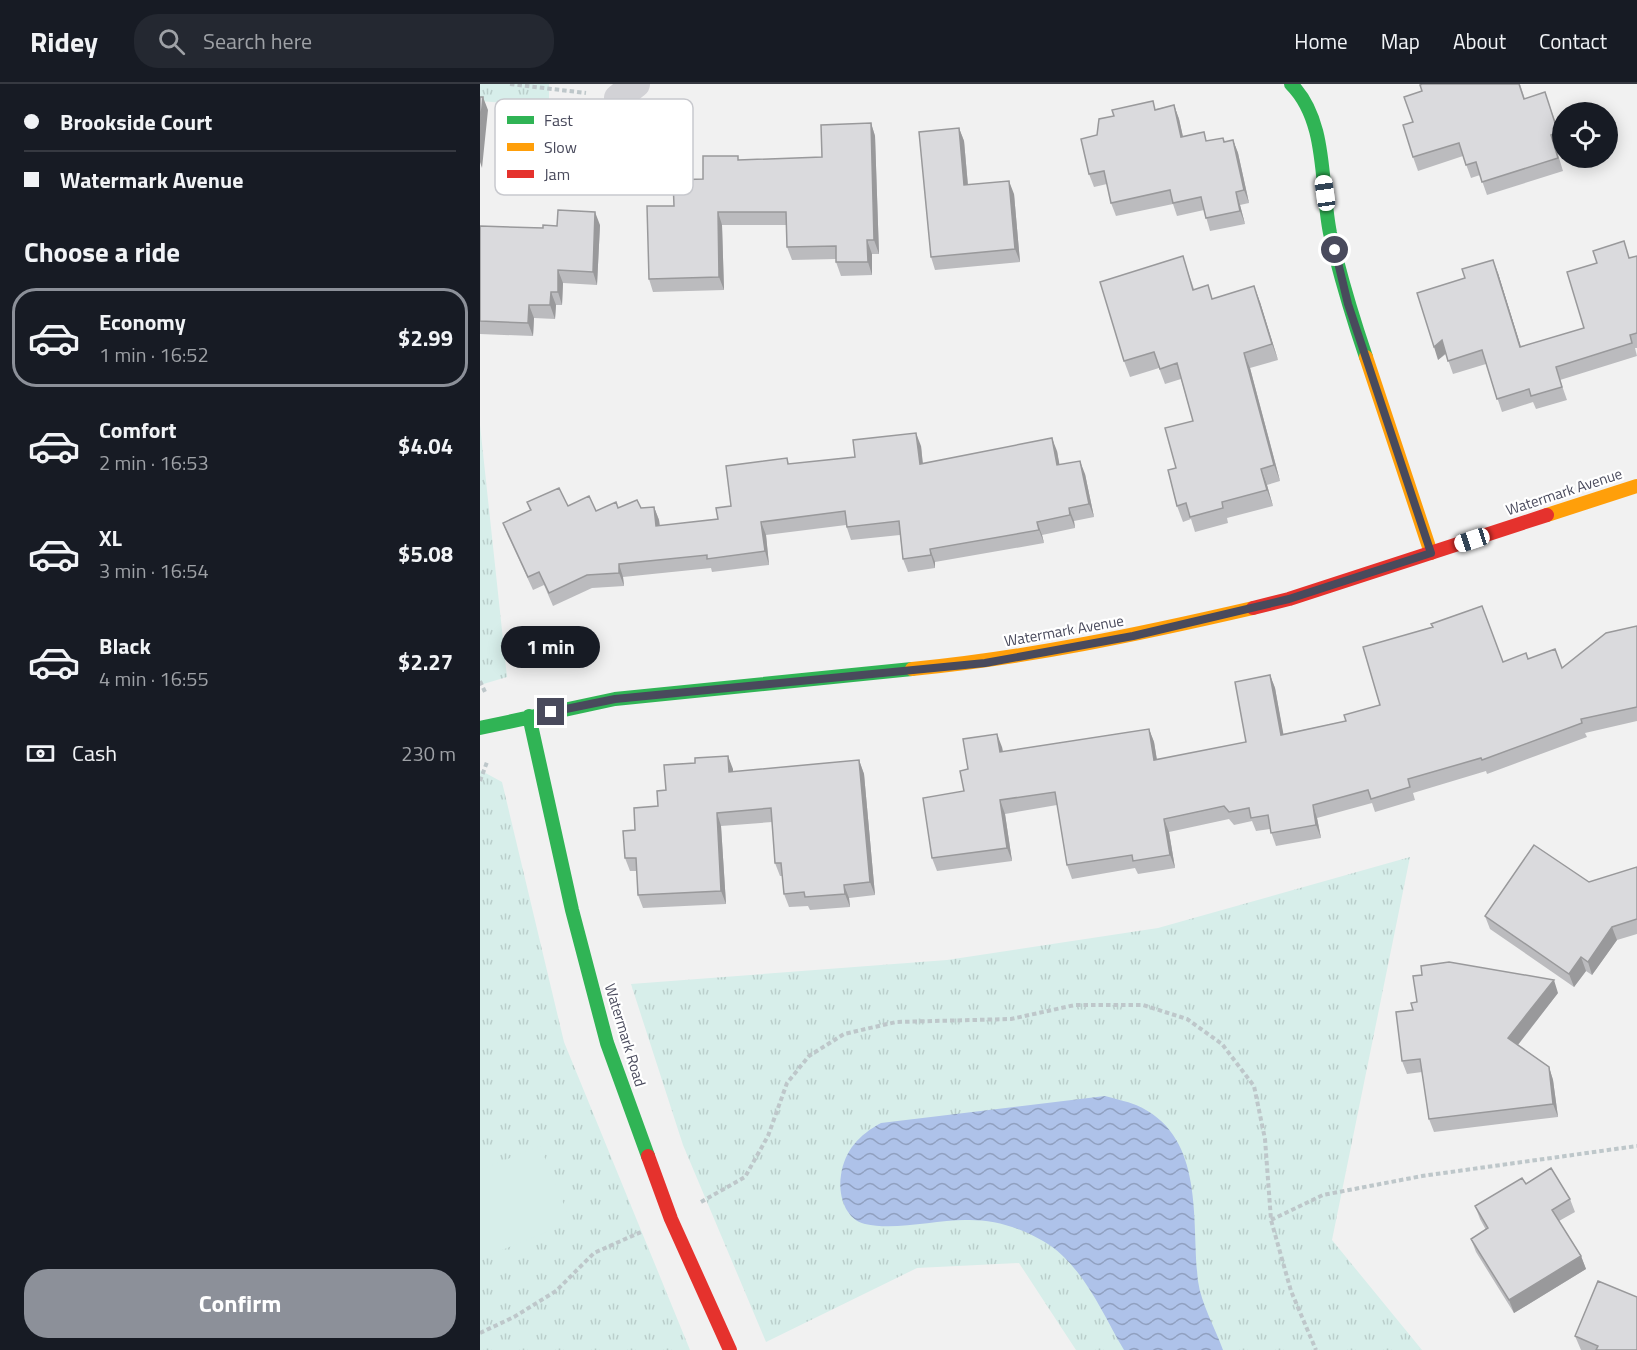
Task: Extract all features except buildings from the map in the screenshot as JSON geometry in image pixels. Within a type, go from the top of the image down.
[{"type":"street","points":[[1291,84],[1304,97],[1313,116],[1330,231],[1348,304],[1431,553]]},
{"type":"street","name":"Watermark Avenue","points":[[480,728],[615,699],[985,663],[1133,636],[1289,599],[1637,486]]},
{"type":"street","name":"Watermark Road","points":[[529,716],[572,910],[607,1043],[671,1219],[730,1350]]},
{"type":"path","points":[[510,84],[627,91]]},
{"type":"path","points":[[480,1332],[514,1317],[556,1291],[594,1253],[671,1219],[745,1177],[768,1137],[788,1083],[809,1056],[844,1034],[896,1022],[1011,1019],[1075,1005],[1143,1005],[1187,1019],[1222,1044],[1254,1086],[1265,1139],[1271,1220],[1291,1291],[1316,1350]]},
{"type":"path","points":[[1271,1220],[1323,1195],[1422,1176],[1637,1146]]},
{"type":"green space","points":[[480,84],[549,84],[549,99],[480,101]]},
{"type":"green space","points":[[480,425],[507,677],[480,685]]},
{"type":"green space","points":[[480,770],[502,782],[564,1042],[690,1350],[480,1350]]},
{"type":"green space","points":[[1410,857],[1332,1240],[1422,1350],[1076,1350],[1019,1263],[917,1268],[766,1342],[683,1145],[631,984],[947,960],[1158,928]]},
{"type":"green space","points":[[540,1146],[571,1222],[480,1259],[480,1170]]},
{"type":"water","points":[[1105,1096],[1136,1105],[1158,1119],[1174,1137],[1185,1158],[1194,1206],[1198,1281],[1205,1307],[1223,1350],[1124,1350],[1090,1290],[1069,1262],[1043,1241],[1015,1228],[975,1220],[877,1226],[858,1221],[847,1211],[840,1182],[846,1158],[860,1138],[881,1123]]},
{"type":"traffic: fast","points":[[1291,84],[1303,99],[1317,134],[1330,233],[1346,295],[1366,357]]},
{"type":"traffic: fast","points":[[480,728],[615,699],[912,669]]},
{"type":"traffic: fast","points":[[529,716],[572,910],[607,1043],[648,1156]]},
{"type":"traffic: slow","points":[[1366,357],[1431,553]]},
{"type":"traffic: slow","points":[[1547,515],[1637,486]]},
{"type":"traffic: slow","points":[[912,669],[1083,644],[1253,608]]},
{"type":"traffic: jam","points":[[1253,608],[1289,599],[1547,515]]},
{"type":"traffic: jam","points":[[648,1156],[671,1219],[730,1350]]},
{"type":"route","points":[[551,712],[615,699],[985,663],[1133,636],[1289,599],[1431,553],[1348,304],[1335,250]]}]
